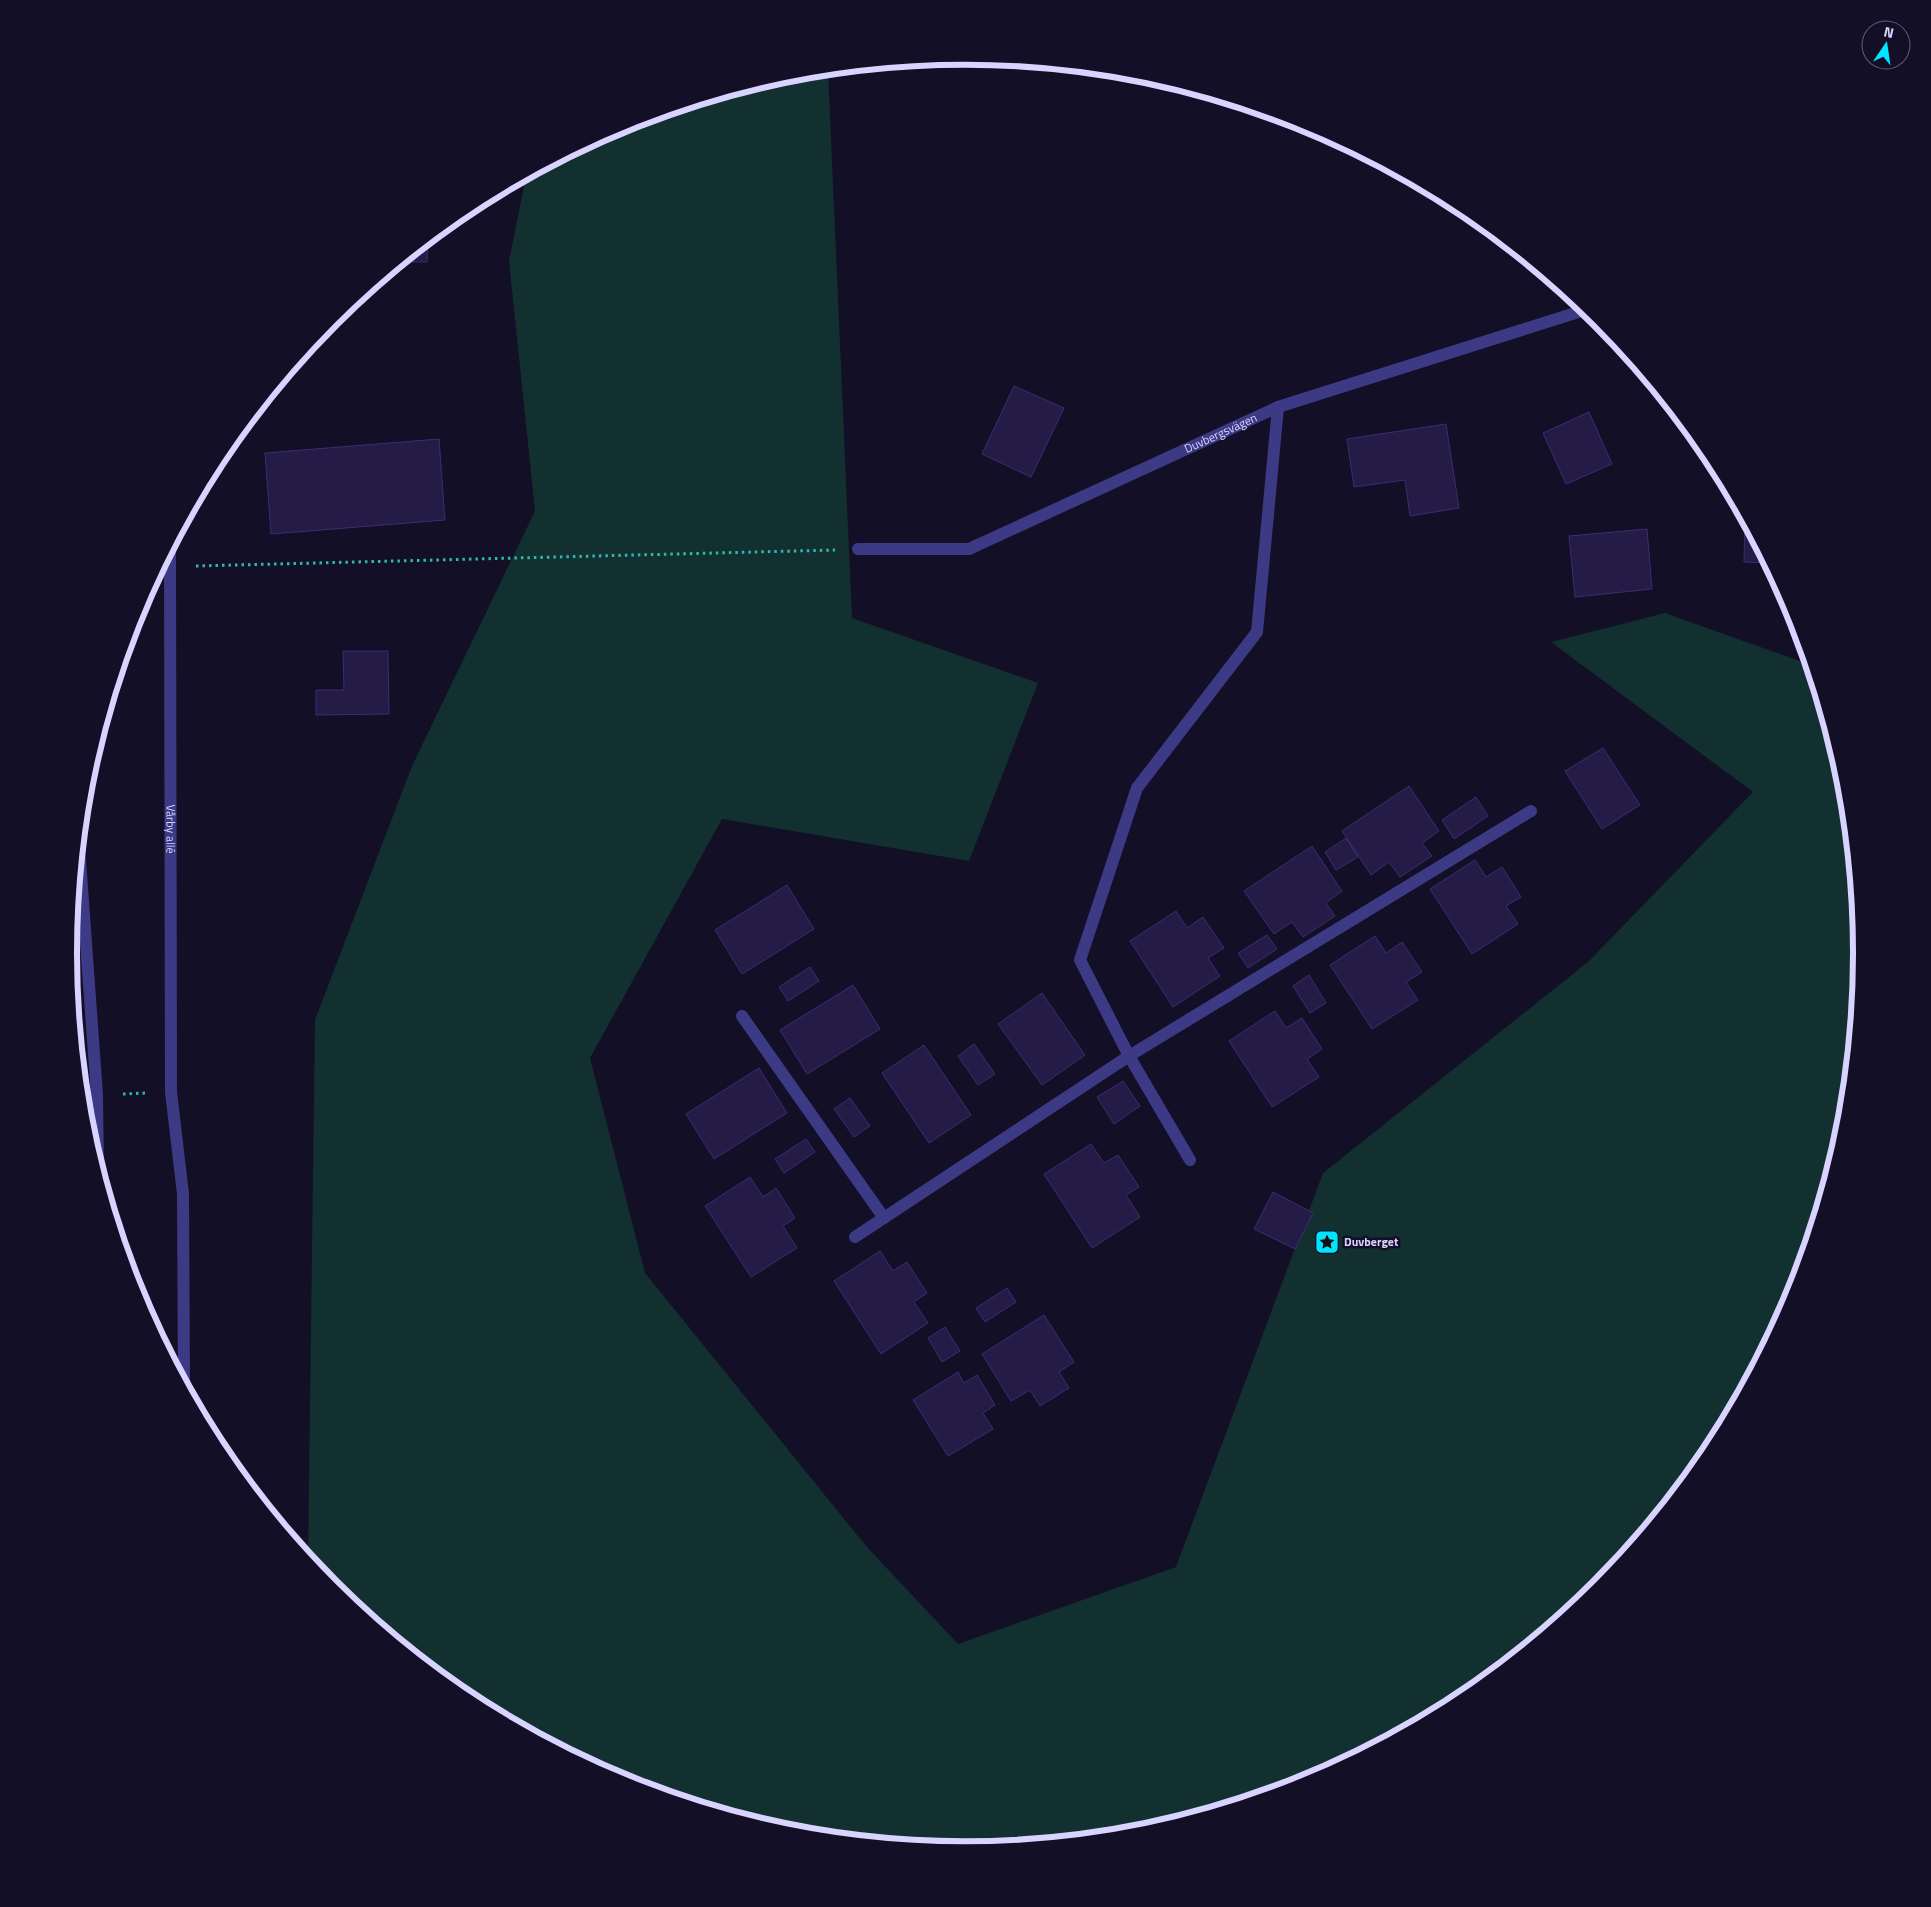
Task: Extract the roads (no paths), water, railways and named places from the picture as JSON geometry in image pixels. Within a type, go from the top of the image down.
[{"type":"street","name":"Duvbergsvägen","points":[[858,549],[970,549],[1278,407],[1580,312]]},
{"type":"street","points":[[1190,1160],[1130,1056],[1080,960],[1137,788],[1258,632],[1278,407]]},
{"type":"street","name":"Vårby allé","points":[[165,570],[171,1092],[183,1194],[184,1375]]},
{"type":"street","points":[[855,1237],[1130,1056],[1531,811]]},
{"type":"street","points":[[81,875],[97,1095],[98,1143]]},
{"type":"street","points":[[742,1016],[884,1218]]},
{"type":"place","name":"Duvberget","points":[[1327,1242]]}]
